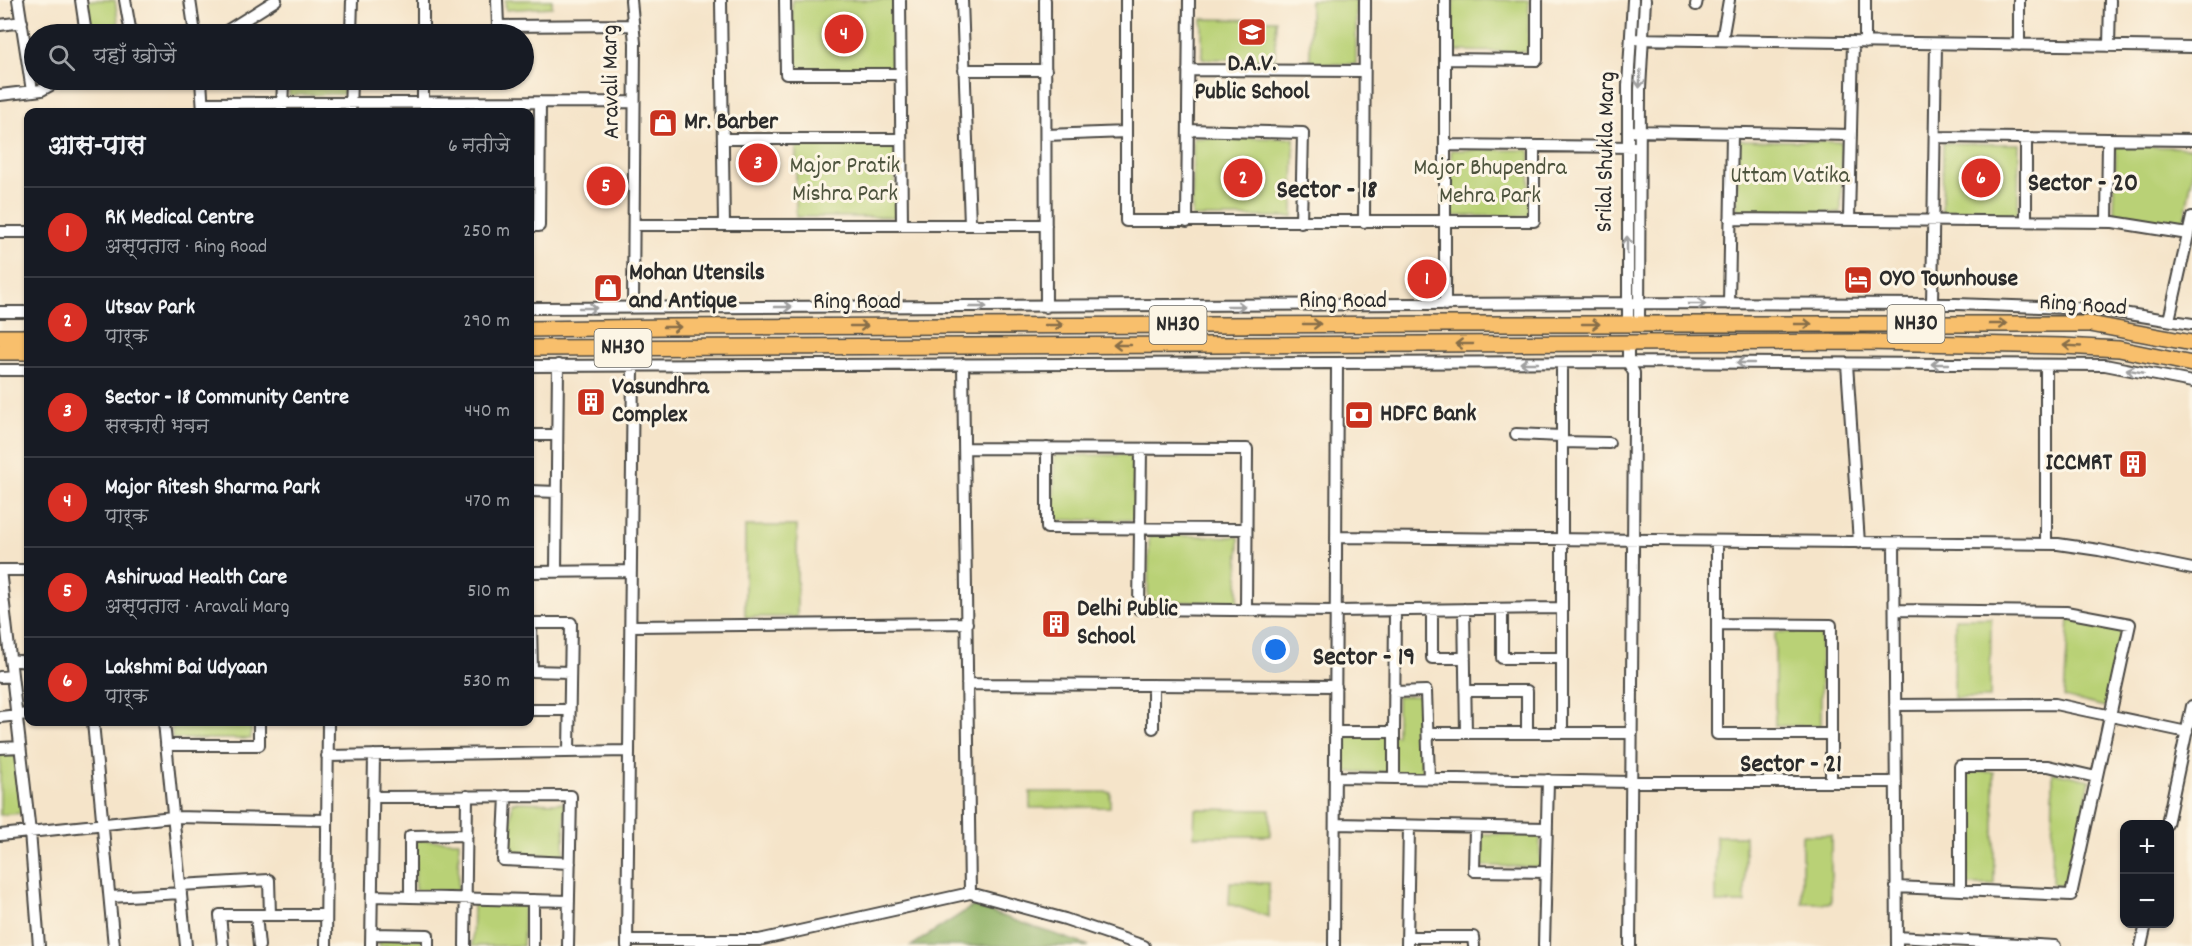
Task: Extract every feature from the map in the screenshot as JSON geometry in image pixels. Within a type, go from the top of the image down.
[{"type":"highway","name":"Ring Road","points":[[534,329],[716,326],[2090,324],[2192,343]]},
{"type":"highway","points":[[0,338],[24,337]]},
{"type":"highway","name":"Ring Road","points":[[534,348],[1864,342],[2119,349],[2192,364]]},
{"type":"highway","points":[[0,352],[24,352]]},
{"type":"street","points":[[18,0],[24,36]]},
{"type":"street","points":[[81,0],[85,24]]},
{"type":"street","points":[[125,0],[129,24]]},
{"type":"street","points":[[190,0],[194,24]]},
{"type":"street","points":[[235,24],[258,6],[276,0]]},
{"type":"street","points":[[351,24],[352,0]]},
{"type":"street","points":[[423,0],[423,24]]},
{"type":"street","points":[[497,0],[498,24]]},
{"type":"street","name":"Aravali Marg","points":[[631,0],[635,43],[633,308]]},
{"type":"street","points":[[722,0],[724,225]]},
{"type":"street","points":[[785,0],[786,74],[900,74]]},
{"type":"street","points":[[900,0],[902,225]]},
{"type":"street","points":[[962,0],[969,224]]},
{"type":"street","points":[[1046,0],[1046,307]]},
{"type":"street","points":[[1126,0],[1126,221],[1534,221],[1534,146]]},
{"type":"street","points":[[1187,222],[1189,0]]},
{"type":"street","points":[[1364,222],[1365,0]]},
{"type":"street","points":[[1445,0],[1445,305]]},
{"type":"street","points":[[1445,59],[1537,60],[1537,0]]},
{"type":"street","name":"Srilal Shukla Marg","points":[[1633,0],[1628,131],[1633,304]]},
{"type":"street","name":"Srilal Shukla Marg","points":[[1633,304],[1645,0]]},
{"type":"street","points":[[1722,40],[1729,0]]},
{"type":"street","points":[[1865,0],[1865,42]]},
{"type":"street","points":[[2019,0],[2019,45]]},
{"type":"street","points":[[2109,46],[2110,0]]},
{"type":"street","points":[[0,25],[22,22]]},
{"type":"street","points":[[534,26],[633,25]]},
{"type":"street","points":[[1630,39],[2192,47]]},
{"type":"street","points":[[1849,220],[1853,42]]},
{"type":"street","points":[[1932,304],[1936,44]]},
{"type":"street","points":[[964,70],[1046,70]]},
{"type":"street","points":[[1188,70],[1364,71]]},
{"type":"street","points":[[0,95],[42,90]]},
{"type":"street","points":[[202,90],[203,108],[350,107],[423,102],[634,102]]},
{"type":"street","points":[[282,107],[283,90]]},
{"type":"street","points":[[350,107],[351,90]]},
{"type":"street","points":[[423,90],[423,102]]},
{"type":"street","points":[[534,226],[539,226],[534,180],[540,102]]},
{"type":"street","points":[[1188,130],[1303,133],[1301,222]]},
{"type":"street","points":[[1628,131],[1851,135]]},
{"type":"street","points":[[1046,135],[1126,132]]},
{"type":"street","points":[[1729,304],[1732,133]]},
{"type":"street","points":[[1935,137],[2192,140]]},
{"type":"street","points":[[2026,138],[2026,221]]},
{"type":"street","points":[[723,139],[901,139]]},
{"type":"street","points":[[2107,222],[2109,139]]},
{"type":"street","points":[[1445,146],[1640,147]]},
{"type":"street","points":[[2169,320],[2192,217]]},
{"type":"street","points":[[1730,219],[2107,222],[2188,234]]},
{"type":"street","points":[[634,225],[1046,225]]},
{"type":"street","points":[[0,232],[24,232]]},
{"type":"street","points":[[1633,304],[1633,324]]},
{"type":"street","points":[[534,308],[1932,304],[2097,309],[2192,324]]},
{"type":"street","points":[[0,312],[24,312]]},
{"type":"street","points":[[1628,362],[1633,343]]},
{"type":"street","points":[[1630,946],[1636,367],[1633,343]]},
{"type":"street","points":[[534,366],[1628,362],[1636,367],[1847,364],[2104,365],[2192,382]]},
{"type":"street","points":[[1335,946],[1337,363]]},
{"type":"street","points":[[1562,363],[1562,733]]},
{"type":"street","points":[[963,364],[970,893]]},
{"type":"street","points":[[1847,364],[1859,543]]},
{"type":"street","points":[[556,572],[558,365]]},
{"type":"street","points":[[633,365],[627,943],[759,940],[970,893],[1065,919],[1144,946]]},
{"type":"street","points":[[2046,365],[2046,544]]},
{"type":"street","points":[[0,370],[24,370]]},
{"type":"street","points":[[1516,434],[1609,443]]},
{"type":"street","points":[[534,435],[557,435]]},
{"type":"street","points":[[964,448],[1247,449],[1246,610]]},
{"type":"street","points":[[1047,448],[1047,528],[1246,529]]},
{"type":"street","points":[[1141,448],[1139,609],[1336,611],[1561,608]]},
{"type":"street","points":[[534,491],[557,492]]},
{"type":"street","points":[[1336,537],[2046,544],[2099,550],[2192,569]]},
{"type":"street","points":[[1718,541],[1717,734],[1831,734]]},
{"type":"street","points":[[1894,543],[1897,942],[2055,946]]},
{"type":"street","points":[[24,570],[0,570],[30,832],[39,946]]},
{"type":"street","points":[[534,572],[631,571]]},
{"type":"street","points":[[1464,609],[1466,733]]},
{"type":"street","points":[[1502,609],[1502,658],[1561,658]]},
{"type":"street","points":[[1394,778],[1395,610]]},
{"type":"street","points":[[1432,610],[1432,658],[1465,658]]},
{"type":"street","points":[[1895,610],[2066,612],[2130,624],[2071,895],[1896,887]]},
{"type":"street","points":[[534,623],[571,623],[569,752]]},
{"type":"street","points":[[630,626],[966,623]]},
{"type":"street","points":[[1717,624],[1831,625],[1831,782]]},
{"type":"street","points":[[10,660],[24,662]]},
{"type":"street","points":[[534,671],[570,672]]},
{"type":"street","points":[[0,677],[12,676]]},
{"type":"street","points":[[967,684],[1336,686]]},
{"type":"street","points":[[1153,685],[1153,728]]},
{"type":"street","points":[[1394,692],[1426,691],[1429,778]]},
{"type":"street","points":[[1465,692],[1527,692],[1527,733]]},
{"type":"street","points":[[1895,705],[2055,704],[2110,716],[2189,727]]},
{"type":"street","points":[[2168,820],[2192,706]]},
{"type":"street","points":[[534,710],[569,710]]},
{"type":"street","points":[[0,717],[24,715]]},
{"type":"street","points":[[93,726],[114,946]]},
{"type":"street","points":[[164,726],[186,946]]},
{"type":"street","points":[[166,745],[259,745],[259,726]]},
{"type":"street","points":[[326,946],[328,726]]},
{"type":"street","points":[[1335,732],[1394,732]]},
{"type":"street","points":[[1428,733],[1632,733]]},
{"type":"street","points":[[0,748],[20,747]]},
{"type":"street","points":[[327,756],[629,751]]},
{"type":"street","points":[[371,946],[374,755]]},
{"type":"street","points":[[1960,890],[1960,766],[2048,766],[2096,777]]},
{"type":"street","points":[[1335,777],[1632,782],[1896,782]]},
{"type":"street","points":[[1544,946],[1548,780]]},
{"type":"street","points":[[465,946],[467,796]]},
{"type":"street","points":[[506,796],[503,860],[570,863]]},
{"type":"street","points":[[373,797],[571,796],[568,946]]},
{"type":"street","points":[[0,835],[173,817],[327,820]]},
{"type":"street","points":[[1335,824],[1547,828]]},
{"type":"street","points":[[1409,825],[1407,942],[1473,937],[1474,946]]},
{"type":"street","points":[[1475,826],[1474,871],[1546,872]]},
{"type":"street","points":[[410,897],[410,836],[467,835]]},
{"type":"street","points":[[110,897],[269,880],[270,915]]},
{"type":"street","points":[[372,896],[569,901]]},
{"type":"street","points":[[533,900],[533,946]]},
{"type":"street","points":[[223,946],[220,915],[326,915]]},
{"type":"street","points":[[256,915],[259,946]]},
{"type":"street","points":[[2141,946],[2145,928]]},
{"type":"street","points":[[372,934],[428,935],[428,946]]},
{"type":"green space","points":[[84,0],[115,0],[119,24],[88,24]]},
{"type":"green space","points":[[505,0],[552,0],[552,7],[506,10]]},
{"type":"green space","points":[[792,0],[895,0],[895,68],[792,69]]},
{"type":"green space","points":[[1310,0],[1356,0],[1356,64],[1310,64]]},
{"type":"green space","points":[[1453,0],[1529,0],[1528,52],[1452,51]]},
{"type":"green space","points":[[1202,19],[1276,20],[1275,59],[1202,59]]},
{"type":"green space","points":[[289,90],[344,90],[344,94],[289,95]]},
{"type":"green space","points":[[346,107],[346,108],[286,108]]},
{"type":"green space","points":[[1193,138],[1294,138],[1293,217],[1192,217]]},
{"type":"green space","name":"Uttam Vatika","points":[[1738,140],[1842,142],[1841,213],[1737,211]]},
{"type":"green space","points":[[1943,143],[2019,144],[2018,214],[1942,213]]},
{"type":"green space","name":"Major Pratik Mishra Park","points":[[796,145],[895,145],[895,217],[796,217]]},
{"type":"green space","points":[[2116,145],[2192,148],[2192,178],[2183,226],[2114,215]]},
{"type":"green space","name":"Major Bhupendra Mehra Park","points":[[1451,150],[1530,150],[1529,216],[1451,216]]},
{"type":"green space","points":[[1054,455],[1134,455],[1134,520],[1054,520]]},
{"type":"green space","points":[[745,526],[797,526],[797,617],[745,617]]},
{"type":"green space","points":[[1149,535],[1239,537],[1238,603],[1148,601]]},
{"type":"green space","points":[[1955,618],[1991,618],[1990,698],[1954,698]]},
{"type":"green space","points":[[2069,619],[2122,629],[2105,707],[2064,697]]},
{"type":"green space","points":[[1775,632],[1821,632],[1821,726],[1775,726]]},
{"type":"green space","points":[[1397,696],[1423,696],[1422,773],[1343,772],[1344,736],[1397,735]]},
{"type":"green space","points":[[172,726],[251,726],[251,739],[172,739]]},
{"type":"green space","points":[[16,753],[22,813],[0,815],[0,755]]},
{"type":"green space","points":[[1967,772],[1994,772],[1994,885],[1967,885]]},
{"type":"green space","points":[[2053,772],[2090,780],[2067,887],[2052,885]]},
{"type":"green space","points":[[1030,792],[1110,792],[1110,807],[1030,808]]},
{"type":"green space","points":[[512,802],[565,803],[564,855],[510,854]]},
{"type":"green space","points":[[1195,809],[1270,810],[1270,836],[1194,836]]},
{"type":"green space","points":[[1481,834],[1540,835],[1540,867],[1480,866]]},
{"type":"green space","points":[[1802,835],[1831,835],[1831,903],[1802,903]]},
{"type":"green space","points":[[1716,836],[1745,836],[1745,903],[1716,903]]},
{"type":"green space","points":[[416,840],[459,841],[458,891],[415,890]]},
{"type":"green space","points":[[1230,882],[1269,883],[1269,917],[1229,904]]},
{"type":"green space","points":[[473,904],[524,905],[523,946],[472,946]]},
{"type":"green space","points":[[973,906],[1089,946],[911,946]]},
{"type":"green space","points":[[379,938],[422,939],[422,946],[379,946]]},
{"type":"place","name":"D.A.V. Public School","points":[[1252,32]]},
{"type":"place","name":"Major Ritesh Sharma Park","points":[[844,34]]},
{"type":"place","name":"Mr. Barber","points":[[663,123]]},
{"type":"place","name":"Sector - 18 Community Centre","points":[[758,163]]},
{"type":"place","name":"Utsav Park","points":[[1243,178]]},
{"type":"place","name":"Lakshmi Bai Udyaan","points":[[1981,178]]},
{"type":"place","name":"Ashirwad Health Care","points":[[606,186]]},
{"type":"place","name":"RK Medical Centre","points":[[1427,279]]},
{"type":"place","name":"OYO Townhouse","points":[[1858,280]]},
{"type":"place","name":"Mohan Utensils and Antique","points":[[608,288]]},
{"type":"place","name":"Vasundhra Complex","points":[[591,402]]},
{"type":"place","name":"HDFC Bank","points":[[1359,415]]},
{"type":"place","name":"ICCMRT","points":[[2133,464]]},
{"type":"place","name":"Delhi Public School","points":[[1056,624]]},
{"type":"district","name":"Sector - 20","points":[[2083,184]]},
{"type":"district","name":"Sector - 18","points":[[1327,191]]},
{"type":"district","name":"Sector - 19","points":[[1364,658]]},
{"type":"district","name":"Sector - 21","points":[[1791,765]]}]
